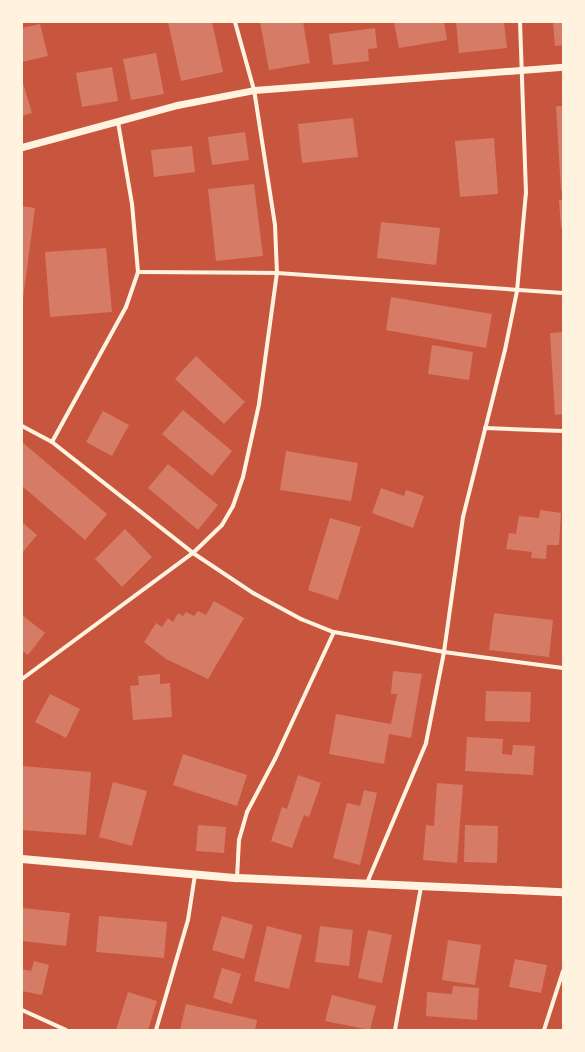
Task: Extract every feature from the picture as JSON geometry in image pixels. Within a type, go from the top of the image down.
[{"type":"main road","points":[[22,859],[237,878],[563,892]]},
{"type":"street","points":[[22,679],[193,554],[222,525],[233,506],[243,477],[259,404],[277,273],[275,225],[254,90],[235,22]]},
{"type":"street","points":[[367,883],[426,743],[444,652],[463,517],[506,350],[517,291],[526,193],[520,22]]},
{"type":"street","points":[[22,147],[177,105],[254,90],[563,67]]},
{"type":"street","points":[[52,442],[126,307],[138,272],[132,204],[118,122]]},
{"type":"street","points":[[138,272],[277,273],[517,291],[563,293]]},
{"type":"street","points":[[22,426],[52,442],[193,554],[254,593],[301,619],[334,632],[444,652],[563,668]]},
{"type":"street","points":[[485,428],[563,431]]},
{"type":"street","points":[[237,878],[240,840],[247,812],[276,759],[334,632]]},
{"type":"street","points":[[156,1030],[188,920],[195,875]]},
{"type":"street","points":[[395,1030],[421,887]]},
{"type":"street","points":[[544,1030],[563,971]]},
{"type":"street","points":[[22,1010],[66,1030]]},
{"type":"building","points":[[168,22],[212,22],[223,72],[181,81]]},
{"type":"building","points":[[260,22],[303,22],[310,63],[269,70]]},
{"type":"building","points":[[394,22],[444,22],[447,40],[399,48]]},
{"type":"building","points":[[456,22],[504,22],[507,48],[459,53]]},
{"type":"building","points":[[553,22],[563,22],[563,45],[555,46]]},
{"type":"building","points":[[40,24],[48,56],[22,62],[22,28]]},
{"type":"building","points":[[375,28],[377,48],[368,49],[369,61],[333,65],[329,34]]},
{"type":"building","points":[[156,53],[164,94],[131,100],[123,59]]},
{"type":"building","points":[[112,67],[118,101],[82,107],[76,73]]},
{"type":"building","points":[[22,80],[32,113],[22,116]]},
{"type":"building","points":[[556,106],[563,106],[563,191],[561,191]]},
{"type":"building","points":[[353,118],[358,157],[302,163],[298,124]]},
{"type":"building","points":[[245,132],[249,160],[212,165],[208,137]]},
{"type":"building","points":[[494,138],[498,194],[460,197],[455,141]]},
{"type":"building","points":[[192,146],[195,172],[154,177],[151,150]]},
{"type":"building","points":[[254,184],[263,256],[216,261],[208,189]]},
{"type":"building","points":[[559,200],[563,200],[563,228],[561,228]]},
{"type":"building","points":[[22,206],[35,208],[23,299],[22,299]]},
{"type":"building","points":[[381,222],[440,228],[436,265],[377,258]]},
{"type":"building","points":[[106,248],[112,312],[50,317],[45,252]]},
{"type":"building","points":[[391,297],[492,314],[486,348],[386,330]]},
{"type":"building","points":[[563,332],[563,414],[555,415],[550,333]]},
{"type":"building","points":[[432,345],[473,352],[469,380],[428,374]]},
{"type":"building","points":[[196,356],[245,402],[224,424],[175,379]]},
{"type":"building","points":[[183,410],[232,451],[212,476],[162,434]]},
{"type":"building","points":[[103,411],[129,425],[112,456],[86,442]]},
{"type":"building","points":[[22,442],[107,514],[85,540],[22,486]]},
{"type":"building","points":[[286,451],[358,463],[351,501],[280,490]]},
{"type":"building","points":[[168,464],[218,505],[198,530],[148,488]]},
{"type":"building","points":[[381,488],[404,496],[406,490],[424,496],[413,528],[372,513]]},
{"type":"building","points":[[540,510],[561,513],[559,545],[547,545],[546,559],[531,558],[532,552],[506,549],[509,533],[516,534],[519,516],[539,518]]},
{"type":"building","points":[[330,518],[361,527],[338,600],[308,590]]},
{"type":"building","points":[[22,522],[37,535],[22,553]]},
{"type":"building","points":[[125,529],[152,557],[122,587],[95,559]]},
{"type":"building","points":[[214,601],[244,618],[208,679],[166,659],[144,642],[156,623],[162,627],[168,618],[173,622],[178,613],[183,616],[186,612],[194,616],[198,611],[206,615]]},
{"type":"building","points":[[494,613],[553,620],[549,657],[489,650]]},
{"type":"building","points":[[22,615],[45,633],[28,655],[22,651]]},
{"type":"building","points":[[393,671],[422,674],[411,738],[389,734],[384,764],[329,754],[336,714],[391,724],[397,694],[391,694]]},
{"type":"building","points":[[160,674],[160,684],[170,683],[172,717],[133,720],[130,686],[139,685],[138,676]]},
{"type":"building","points":[[486,691],[531,692],[530,722],[485,721]]},
{"type":"building","points":[[50,694],[80,709],[66,738],[35,722]]},
{"type":"building","points":[[467,737],[503,739],[502,754],[512,755],[513,745],[535,746],[533,775],[465,771]]},
{"type":"building","points":[[183,754],[247,775],[237,806],[173,785]]},
{"type":"building","points":[[22,766],[91,772],[86,835],[22,830]]},
{"type":"building","points":[[298,775],[321,783],[309,817],[304,815],[292,848],[271,841],[282,807],[287,809]]},
{"type":"building","points":[[113,782],[147,791],[132,846],[99,837]]},
{"type":"building","points":[[437,783],[463,785],[457,863],[423,860],[426,825],[434,826]]},
{"type":"building","points":[[364,790],[377,793],[360,865],[333,858],[347,803],[360,806]]},
{"type":"building","points":[[198,825],[226,827],[224,853],[196,851]]},
{"type":"building","points":[[465,825],[498,826],[497,863],[464,862]]},
{"type":"building","points":[[22,908],[70,913],[66,946],[22,941]]},
{"type":"building","points":[[99,916],[167,922],[164,958],[96,952]]},
{"type":"building","points":[[222,916],[253,925],[244,959],[212,950]]},
{"type":"building","points":[[267,926],[302,935],[289,989],[254,981]]},
{"type":"building","points":[[320,926],[353,930],[349,966],[315,962]]},
{"type":"building","points":[[368,930],[392,935],[382,983],[358,978]]},
{"type":"building","points":[[448,940],[481,945],[475,985],[442,980]]},
{"type":"building","points":[[515,959],[547,965],[541,993],[509,987]]},
{"type":"building","points":[[34,961],[49,965],[42,995],[22,991],[22,969],[31,971]]},
{"type":"building","points":[[222,968],[241,974],[232,1004],[213,998]]},
{"type":"building","points":[[453,986],[479,988],[477,1020],[426,1016],[427,992],[452,994]]},
{"type":"building","points":[[128,992],[157,1001],[148,1030],[116,1030]]},
{"type":"building","points":[[332,995],[376,1006],[370,1030],[325,1021]]},
{"type":"building","points":[[186,1004],[257,1020],[255,1030],[180,1030]]}]
